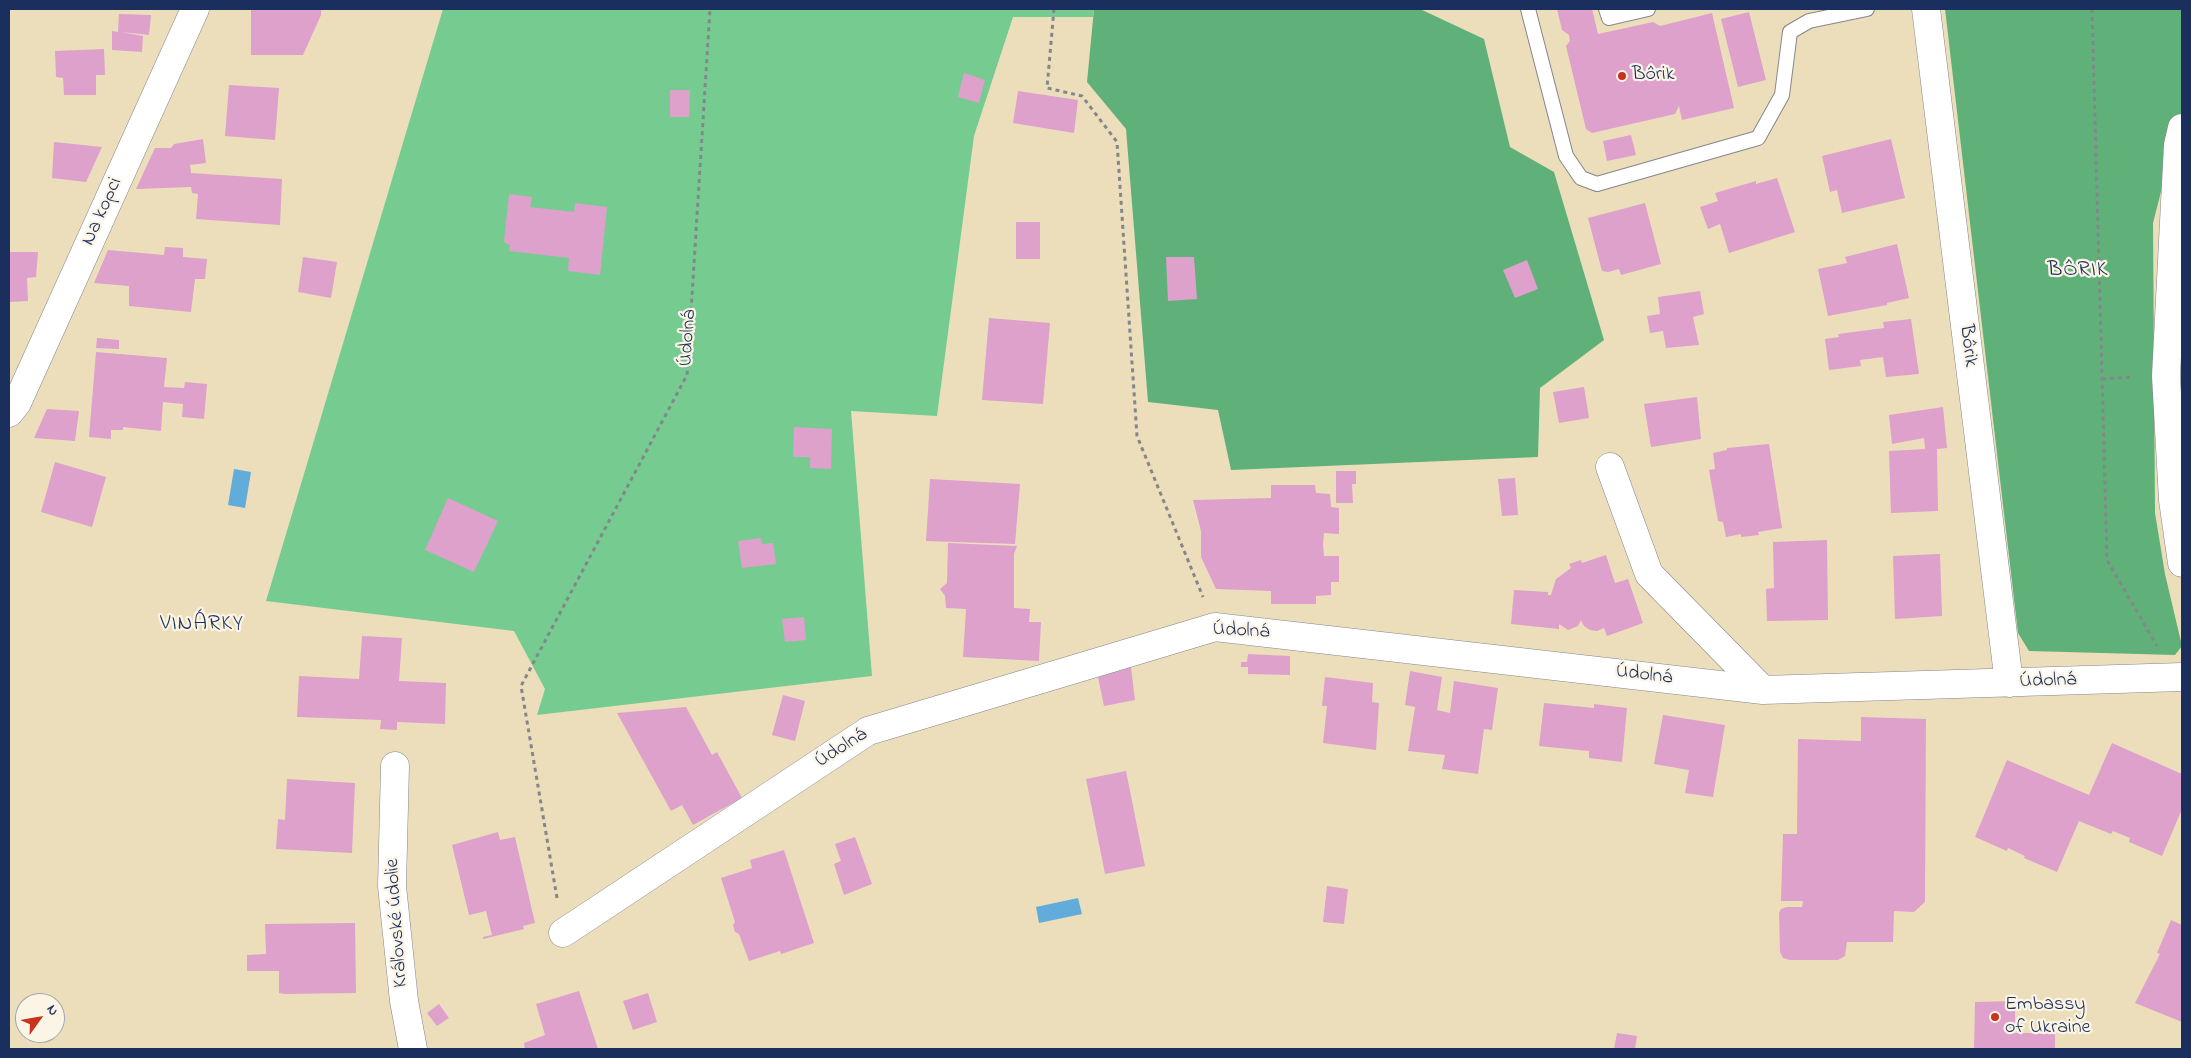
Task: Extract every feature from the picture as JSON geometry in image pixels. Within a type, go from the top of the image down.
[{"type":"street","name":"Na kopci","points":[[9,413],[17,403],[196,9]]},
{"type":"street","name":"Bôrik","points":[[1926,9],[2009,683]]},
{"type":"street","points":[[2182,128],[2178,145],[2173,500],[2182,563]]},
{"type":"street","points":[[1610,467],[1649,574],[1763,690]]},
{"type":"street","name":"Údolná","points":[[562,933],[868,731],[1215,627],[1763,690],[2179,677]]},
{"type":"street","name":"Kráľovské údolie","points":[[395,766],[392,886],[404,1001],[413,1049]]},
{"type":"lane","points":[[1528,9],[1566,156],[1581,178],[1597,184],[1758,138],[1782,95],[1790,32],[1809,22],[1867,9]]},
{"type":"lane","points":[[1606,9],[1609,18],[1648,9]]},
{"type":"path","name":"Údolná","points":[[562,933],[522,686],[687,375],[710,9]]},
{"type":"path","points":[[1054,9],[1047,88],[1082,96],[1117,142],[1137,436],[1215,627]]},
{"type":"path","points":[[2092,9],[2107,560],[2179,677]]},
{"type":"green space","points":[[443,9],[1094,9],[1093,17],[1013,17],[974,136],[937,416],[851,411],[872,676],[537,715],[545,689],[514,631],[266,601]]},
{"type":"green space","points":[[1094,9],[1420,9],[1484,39],[1510,147],[1554,172],[1604,340],[1540,388],[1538,457],[1231,470],[1218,410],[1148,402],[1126,129],[1087,82]]},
{"type":"green space","points":[[1945,9],[2182,9],[2182,110],[2153,223],[2155,513],[2165,574],[2182,646],[2175,655],[2029,651],[2018,633]]},
{"type":"water","points":[[234,469],[251,472],[245,508],[228,505]]},
{"type":"water","points":[[1078,898],[1082,914],[1039,923],[1036,907]]},
{"type":"building","points":[[251,9],[321,9],[321,15],[303,55],[251,55]]},
{"type":"building","name":"Bôrik","points":[[1557,9],[1592,9],[1598,34],[1653,22],[1660,26],[1712,13],[1734,108],[1682,120],[1679,106],[1675,114],[1592,133],[1586,129],[1566,46],[1570,41],[1569,35],[1562,30]]},
{"type":"building","points":[[1749,12],[1766,80],[1738,87],[1721,19]]},
{"type":"building","points":[[119,14],[151,15],[149,35],[121,32],[143,36],[142,52],[112,50],[112,31],[118,32]]},
{"type":"building","points":[[104,49],[105,75],[96,75],[96,95],[64,95],[63,78],[56,77],[55,51]]},
{"type":"building","points":[[964,73],[985,80],[979,103],[958,97]]},
{"type":"building","points":[[229,85],[279,88],[275,140],[225,136]]},
{"type":"building","points":[[670,90],[690,90],[689,117],[670,117]]},
{"type":"building","points":[[1018,91],[1078,100],[1074,133],[1013,123]]},
{"type":"building","points":[[1631,135],[1636,155],[1607,161],[1603,141]]},
{"type":"building","points":[[203,139],[206,163],[190,165],[191,173],[282,179],[280,225],[196,219],[198,194],[192,193],[191,187],[136,189],[155,148],[171,148],[174,144]]},
{"type":"building","points":[[1891,139],[1905,198],[1842,213],[1837,190],[1830,192],[1822,156]]},
{"type":"building","points":[[54,142],[102,147],[86,182],[52,178]]},
{"type":"building","points":[[1777,178],[1795,232],[1729,253],[1720,224],[1708,229],[1700,207],[1718,201],[1715,193],[1756,181],[1756,184]]},
{"type":"building","points":[[509,194],[532,197],[530,207],[574,212],[575,203],[607,207],[600,275],[568,271],[569,258],[509,251],[510,245],[504,242]]},
{"type":"building","points":[[1645,203],[1661,264],[1621,275],[1619,269],[1608,272],[1602,271],[1588,218]]},
{"type":"building","points":[[1016,222],[1040,222],[1040,259],[1016,259]]},
{"type":"building","points":[[1897,244],[1909,298],[1887,303],[1887,305],[1828,316],[1818,269],[1847,263],[1845,257]]},
{"type":"building","points":[[165,247],[183,248],[183,257],[207,259],[205,279],[195,279],[191,312],[129,306],[129,286],[94,283],[108,250],[164,255]]},
{"type":"building","points":[[9,252],[38,252],[36,277],[27,278],[28,301],[9,302]]},
{"type":"building","points":[[303,257],[337,262],[331,298],[298,292]]},
{"type":"building","points":[[1166,257],[1194,257],[1197,299],[1168,301]]},
{"type":"building","points":[[1527,260],[1538,289],[1515,298],[1503,270]]},
{"type":"building","points":[[1700,291],[1704,314],[1693,317],[1699,345],[1666,348],[1663,331],[1650,333],[1647,316],[1660,314],[1658,297]]},
{"type":"building","points":[[989,318],[1050,323],[1043,404],[982,400]]},
{"type":"building","points":[[1911,319],[1919,374],[1886,377],[1883,357],[1860,360],[1861,366],[1829,370],[1825,339],[1839,337],[1838,334],[1884,328],[1883,322]]},
{"type":"building","points":[[97,338],[119,340],[119,349],[96,348]]},
{"type":"building","points":[[96,352],[167,358],[164,387],[184,388],[185,382],[207,384],[204,419],[182,417],[183,404],[163,402],[161,431],[123,427],[123,430],[111,430],[111,439],[89,437]]},
{"type":"building","points":[[1584,387],[1589,418],[1559,423],[1553,392]]},
{"type":"building","points":[[1697,397],[1701,439],[1651,447],[1644,404]]},
{"type":"building","points":[[1943,407],[1947,448],[1937,449],[1938,511],[1891,513],[1889,451],[1925,449],[1924,438],[1892,444],[1889,415]]},
{"type":"building","points":[[47,409],[79,411],[75,441],[34,438]]},
{"type":"building","points":[[794,427],[832,429],[831,469],[810,468],[810,457],[793,457]]},
{"type":"building","points":[[1769,444],[1782,528],[1758,532],[1759,535],[1741,537],[1741,534],[1726,537],[1723,522],[1718,521],[1709,470],[1715,469],[1713,453],[1727,450],[1727,448]]},
{"type":"building","points":[[55,462],[106,477],[92,527],[41,512]]},
{"type":"building","points":[[1336,471],[1356,471],[1356,484],[1352,484],[1353,503],[1336,503]]},
{"type":"building","points":[[1515,478],[1518,515],[1502,516],[1498,479]]},
{"type":"building","points":[[930,479],[1020,484],[1015,544],[926,541]]},
{"type":"building","points":[[1271,485],[1315,485],[1316,493],[1330,494],[1331,507],[1339,508],[1339,534],[1324,533],[1323,545],[1324,556],[1339,556],[1339,582],[1331,582],[1331,595],[1316,596],[1316,604],[1271,604],[1271,591],[1216,589],[1201,557],[1201,531],[1193,500],[1271,498]]},
{"type":"building","points":[[448,498],[498,521],[474,572],[425,550]]},
{"type":"building","points":[[761,538],[762,544],[773,543],[776,564],[742,568],[738,541]]},
{"type":"building","points":[[1827,540],[1828,620],[1767,621],[1766,589],[1774,588],[1773,542]]},
{"type":"building","points":[[948,543],[1017,546],[1014,554],[1014,608],[1030,609],[1029,622],[1041,622],[1039,661],[963,657],[966,609],[946,608],[945,596],[940,589],[947,583]]},
{"type":"building","points":[[1940,554],[1942,616],[1895,619],[1893,556]]},
{"type":"building","points":[[1606,555],[1615,583],[1628,579],[1643,623],[1607,636],[1604,628],[1597,631],[1590,630],[1584,626],[1581,620],[1578,626],[1568,630],[1559,624],[1559,629],[1511,624],[1514,590],[1548,592],[1548,595],[1551,595],[1556,579],[1571,568],[1569,564],[1581,560],[1582,563]]},
{"type":"building","points":[[804,617],[806,640],[785,642],[782,619]]},
{"type":"building","points":[[362,636],[402,638],[399,681],[446,683],[445,724],[397,722],[397,730],[380,729],[381,720],[297,717],[299,676],[359,679]]},
{"type":"building","points":[[1248,654],[1290,656],[1290,675],[1248,674],[1248,667],[1241,667],[1241,662],[1247,662]]},
{"type":"building","points":[[1131,667],[1135,700],[1104,706],[1098,677]]},
{"type":"building","points":[[1410,671],[1442,677],[1437,710],[1450,713],[1454,681],[1498,688],[1492,730],[1484,729],[1478,774],[1442,769],[1445,755],[1408,751],[1415,707],[1405,705]]},
{"type":"building","points":[[1325,677],[1373,683],[1372,702],[1379,703],[1376,750],[1323,743],[1327,706],[1322,706]]},
{"type":"building","points":[[783,695],[805,701],[795,741],[772,735]]},
{"type":"building","points":[[1544,703],[1594,708],[1594,704],[1627,708],[1622,762],[1589,758],[1589,751],[1539,746]]},
{"type":"building","points":[[686,707],[712,755],[717,752],[742,798],[693,825],[682,805],[671,811],[617,713]]},
{"type":"building","points":[[1663,715],[1725,725],[1713,797],[1685,793],[1689,770],[1654,764]]},
{"type":"building","points":[[1861,717],[1926,719],[1925,902],[1914,912],[1894,911],[1893,942],[1847,942],[1845,956],[1838,960],[1790,960],[1783,958],[1780,952],[1779,913],[1781,909],[1787,907],[1802,907],[1803,901],[1781,901],[1783,834],[1797,834],[1798,739],[1861,741]]},
{"type":"building","points":[[2112,743],[2182,774],[2182,809],[2162,856],[2129,842],[2130,838],[2113,831],[2111,834],[2079,821],[2057,872],[2024,858],[2025,856],[2008,848],[2007,851],[1975,837],[2007,760],[2089,795]]},
{"type":"building","points":[[1126,771],[1145,866],[1105,874],[1086,779]]},
{"type":"building","points":[[287,779],[355,783],[352,853],[276,849],[278,819],[285,820]]},
{"type":"building","points":[[498,832],[500,840],[515,837],[535,923],[523,926],[524,929],[483,939],[483,937],[492,935],[486,911],[469,915],[452,845]]},
{"type":"building","points":[[855,837],[872,884],[844,895],[834,864],[841,861],[835,844]]},
{"type":"building","points":[[784,850],[814,943],[781,954],[780,951],[749,961],[739,934],[735,932],[733,925],[735,922],[721,878],[752,868],[750,860]]},
{"type":"building","points":[[1327,886],[1348,889],[1344,924],[1323,922]]},
{"type":"building","points":[[2171,920],[2182,925],[2182,1022],[2135,1003],[2160,954],[2157,953]]},
{"type":"building","points":[[355,923],[356,993],[279,993],[279,971],[247,971],[247,955],[266,954],[265,924]]},
{"type":"building","points":[[579,991],[598,1049],[525,1049],[524,1043],[545,1035],[536,1004]]},
{"type":"building","points":[[648,993],[657,1022],[633,1030],[623,1001]]},
{"type":"building","name":"Embassy of Ukraine","points":[[2015,1001],[2015,1033],[2055,1033],[2055,1049],[1974,1049],[1975,1002]]},
{"type":"building","points":[[439,1004],[449,1018],[437,1026],[427,1013]]},
{"type":"building","points":[[1617,1033],[1637,1036],[1635,1049],[1614,1049]]},
{"type":"place","name":"Bôrik","points":[[1622,76]]},
{"type":"place","name":"Embassy of Ukraine","points":[[1995,1017]]},
{"type":"district","name":"BÔRIK","points":[[2078,271]]},
{"type":"district","name":"VINÁRKY","points":[[202,625]]}]
